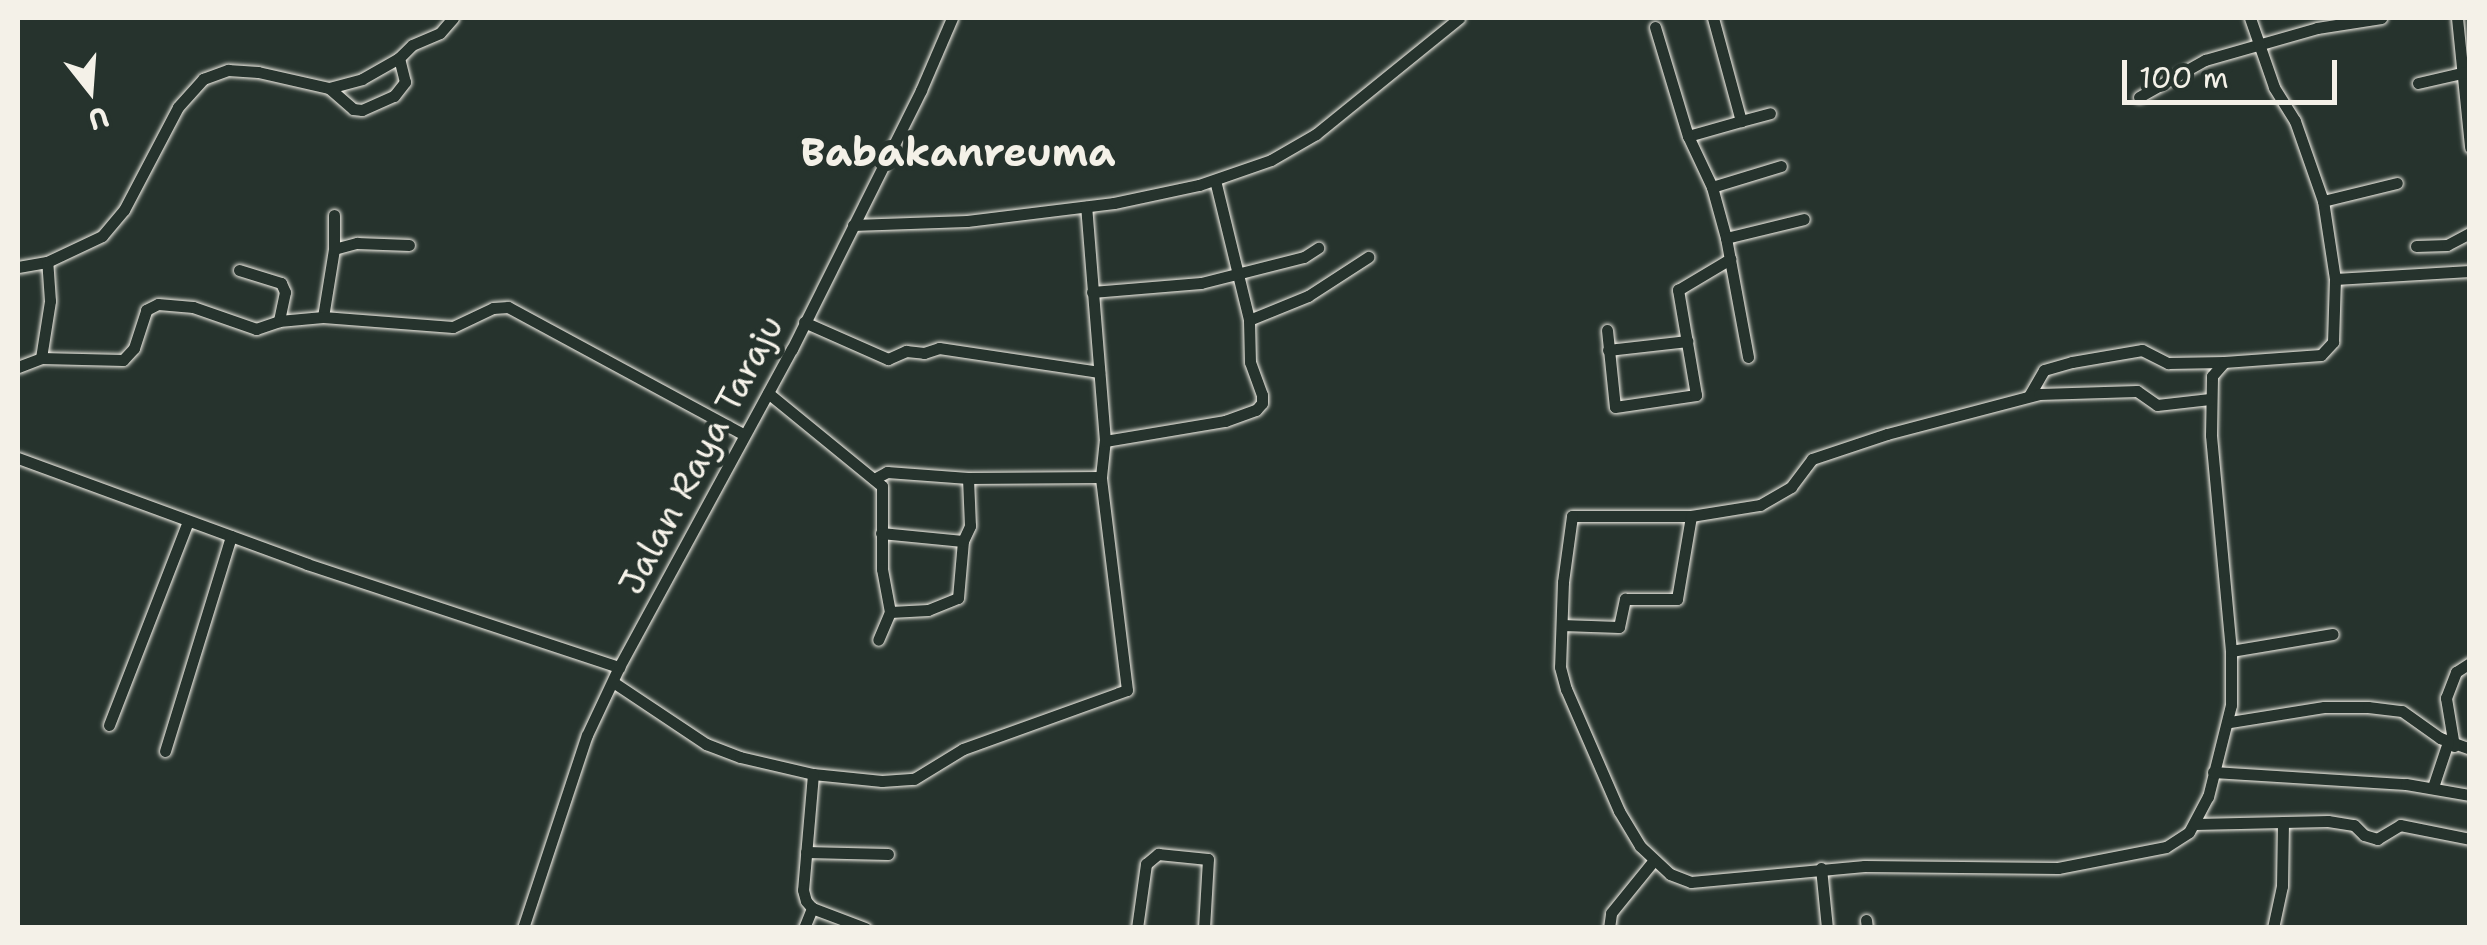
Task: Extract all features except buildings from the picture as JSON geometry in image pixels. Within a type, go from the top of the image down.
[{"type":"street","points":[[18,267],[47,262],[102,236],[124,210],[178,107],[203,79],[240,69],[330,88],[362,80],[399,58],[412,45],[440,32],[453,18]]},
{"type":"street","name":"Jalan Raya Taraju","points":[[523,928],[581,750],[618,667],[768,393],[854,225],[952,18]]},
{"type":"street","points":[[854,225],[967,220],[1086,206],[1158,196],[1215,180],[1270,160],[1316,134],[1459,18]]},
{"type":"street","points":[[1714,18],[1742,121]]},
{"type":"street","points":[[2029,396],[2044,370],[2142,350],[2168,363],[2321,355],[2330,350],[2334,279],[2323,201],[2295,121],[2274,87],[2250,18]]},
{"type":"street","points":[[2139,97],[2187,66],[2331,25],[2381,18]]},
{"type":"street","points":[[2457,18],[2466,71],[2469,143]]},
{"type":"street","points":[[1655,27],[1688,136],[1712,187],[1726,238],[1748,357]]},
{"type":"street","points":[[330,88],[353,110],[383,103],[404,82],[399,58]]},
{"type":"street","points":[[2418,83],[2466,71]]},
{"type":"street","points":[[1688,136],[1770,114]]},
{"type":"street","points":[[1712,187],[1781,166]]},
{"type":"street","points":[[1105,441],[1225,421],[1256,410],[1262,403],[1250,362],[1249,320],[1215,180]]},
{"type":"street","points":[[2323,201],[2397,183]]},
{"type":"street","points":[[613,682],[706,744],[813,774],[882,781],[914,779],[963,749],[1127,690],[1102,478],[1105,441],[1086,206]]},
{"type":"street","points":[[323,317],[334,249],[334,215]]},
{"type":"street","points":[[1726,238],[1804,218]]},
{"type":"street","points":[[2416,246],[2447,245],[2470,233]]},
{"type":"street","points":[[334,249],[357,243],[409,244]]},
{"type":"street","points":[[1092,292],[1174,287],[1236,275],[1304,256],[1318,248]]},
{"type":"street","points":[[1249,320],[1308,296],[1368,258]]},
{"type":"street","points":[[1607,330],[1615,407],[1696,396],[1678,290],[1730,259]]},
{"type":"street","points":[[41,358],[50,300],[47,262]]},
{"type":"street","points":[[239,270],[285,288],[279,321]]},
{"type":"street","points":[[2334,279],[2470,271]]},
{"type":"street","points":[[18,367],[41,358],[123,360],[134,348],[146,310],[158,304],[193,307],[248,328],[323,317],[453,327],[493,308],[508,307],[743,434]]},
{"type":"street","points":[[804,322],[888,359],[906,351],[924,353],[939,348],[1099,372]]},
{"type":"street","points":[[1608,350],[1686,341]]},
{"type":"street","points":[[2210,399],[2157,405],[2142,392],[2115,390],[2029,396],[1812,460],[1791,486],[1760,505],[1691,516],[1572,516],[1560,667],[1603,780],[1640,846],[1654,860],[1690,882],[1821,868],[2058,868],[2166,847],[2195,824],[2230,722],[2231,650],[2210,399],[2212,376],[2224,362]]},
{"type":"street","points":[[768,393],[874,479],[883,494],[882,569],[890,612],[878,640]]},
{"type":"street","points":[[18,458],[231,536],[618,667]]},
{"type":"street","points":[[874,479],[887,472],[968,478],[1102,478]]},
{"type":"street","points":[[890,612],[928,610],[958,598],[963,541],[970,526],[968,478]]},
{"type":"street","points":[[1562,625],[1619,626],[1625,600],[1677,599],[1691,516]]},
{"type":"street","points":[[110,725],[188,521]]},
{"type":"street","points":[[881,533],[963,541]]},
{"type":"street","points":[[165,750],[231,536]]},
{"type":"street","points":[[2231,650],[2333,634]]},
{"type":"street","points":[[2433,787],[2451,744],[2446,698],[2456,672],[2470,663]]},
{"type":"street","points":[[2230,722],[2324,706],[2368,707],[2402,711],[2451,744],[2470,750]]},
{"type":"street","points":[[2213,772],[2433,787],[2470,794]]},
{"type":"street","points":[[813,774],[803,890],[812,908],[865,928]]},
{"type":"street","points":[[2272,928],[2282,886],[2283,822]]},
{"type":"street","points":[[2195,824],[2354,825],[2364,835],[2377,839],[2400,825],[2470,840]]},
{"type":"street","points":[[806,852],[888,854]]},
{"type":"street","points":[[1138,928],[1146,864],[1158,854],[1208,859],[1204,928]]},
{"type":"street","points":[[1609,928],[1611,912],[1654,860]]},
{"type":"street","points":[[1821,868],[1827,928]]},
{"type":"street","points":[[804,928],[812,908]]},
{"type":"district","name":"Babakanreuma","points":[[958,152]]}]
